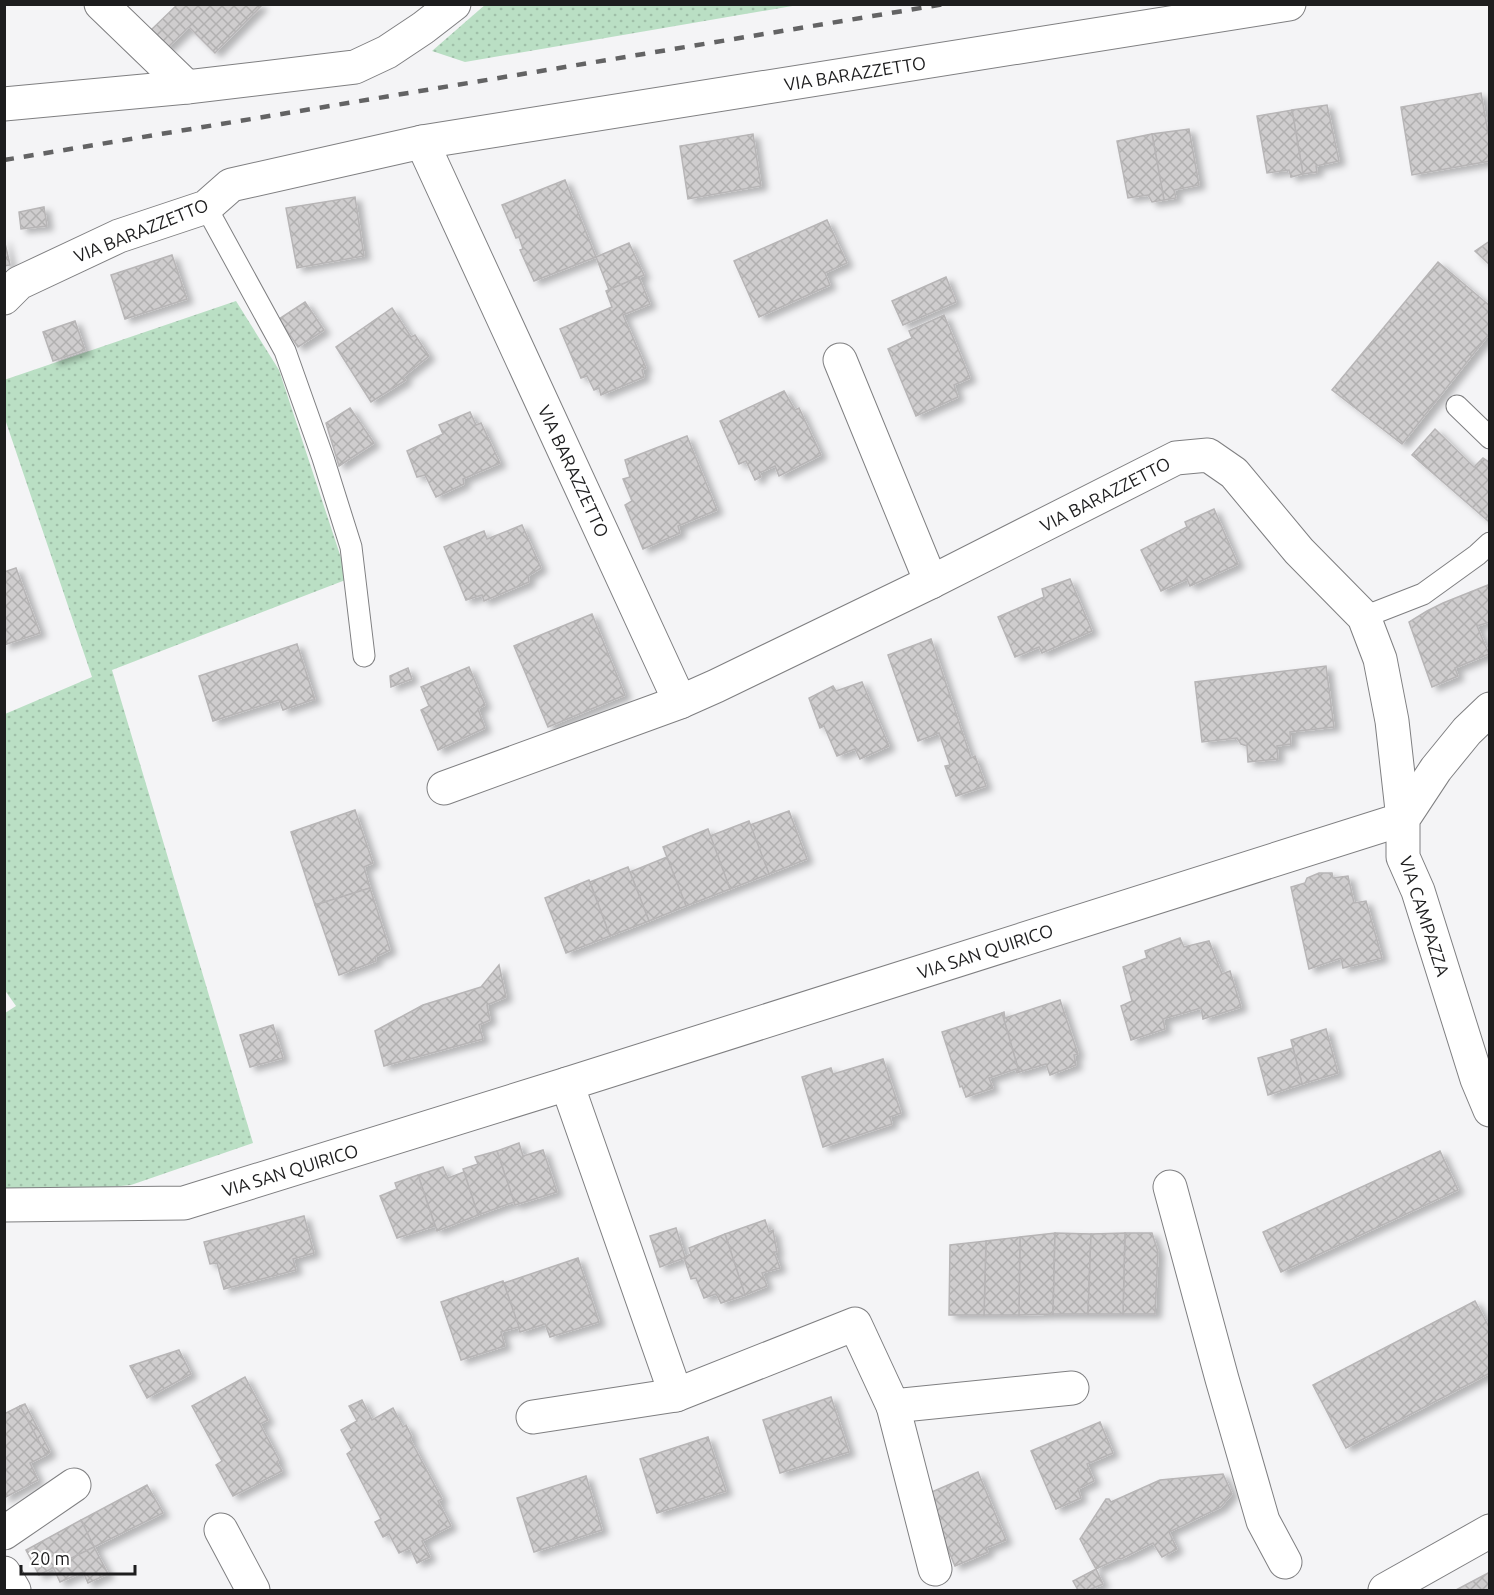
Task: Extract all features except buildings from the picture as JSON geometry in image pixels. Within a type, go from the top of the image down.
[{"type":"street","points":[[101,4],[187,87]]},
{"type":"street","points":[[4,104],[187,87],[355,67],[387,52],[454,4]]},
{"type":"street","name":"VIA BARAZZETTO","points":[[4,297],[19,283],[119,236],[206,207],[231,184],[422,142],[1289,4]]},
{"type":"street","name":"VIA BARAZZETTO","points":[[422,142],[680,702]]},
{"type":"street","points":[[840,360],[931,582]]},
{"type":"street","name":"VIA BARAZZETTO","points":[[444,788],[680,702],[931,582],[1176,458],[1208,455],[1234,473],[1299,551],[1364,616],[1380,659],[1392,721],[1403,819]]},
{"type":"street","points":[[1403,819],[1436,769],[1467,730],[1490,709]]},
{"type":"street","name":"VIA SAN QUIRICO","points":[[4,1205],[184,1203],[1403,819]]},
{"type":"street","name":"VIA CAMPAZZA","points":[[1403,819],[1403,857],[1418,891],[1477,1079],[1490,1110]]},
{"type":"street","points":[[567,1084],[676,1395]]},
{"type":"street","points":[[1170,1187],[1263,1521],[1285,1562]]},
{"type":"street","points":[[533,1418],[676,1395],[855,1324],[892,1406],[935,1569]]},
{"type":"street","points":[[892,1406],[1072,1388]]},
{"type":"street","points":[[4,1533],[74,1485]]},
{"type":"street","points":[[221,1530],[253,1590]]},
{"type":"street","points":[[1385,1590],[1490,1531]]},
{"type":"street","points":[[4,1573],[14,1590]]},
{"type":"lane","points":[[206,207],[285,351],[351,547],[364,656]]},
{"type":"lane","points":[[1457,406],[1490,438]]},
{"type":"lane","points":[[1364,616],[1424,594],[1490,543]]},
{"type":"green space","points":[[486,4],[798,5],[465,62],[432,51]]},
{"type":"green space","points":[[236,301],[279,370],[348,579],[112,670],[253,1143],[131,1185],[5,1197],[5,1013],[16,1006],[4,989],[5,714],[92,677],[5,419],[4,380]]},
{"type":"railway","points":[[4,160],[945,4]]}]
